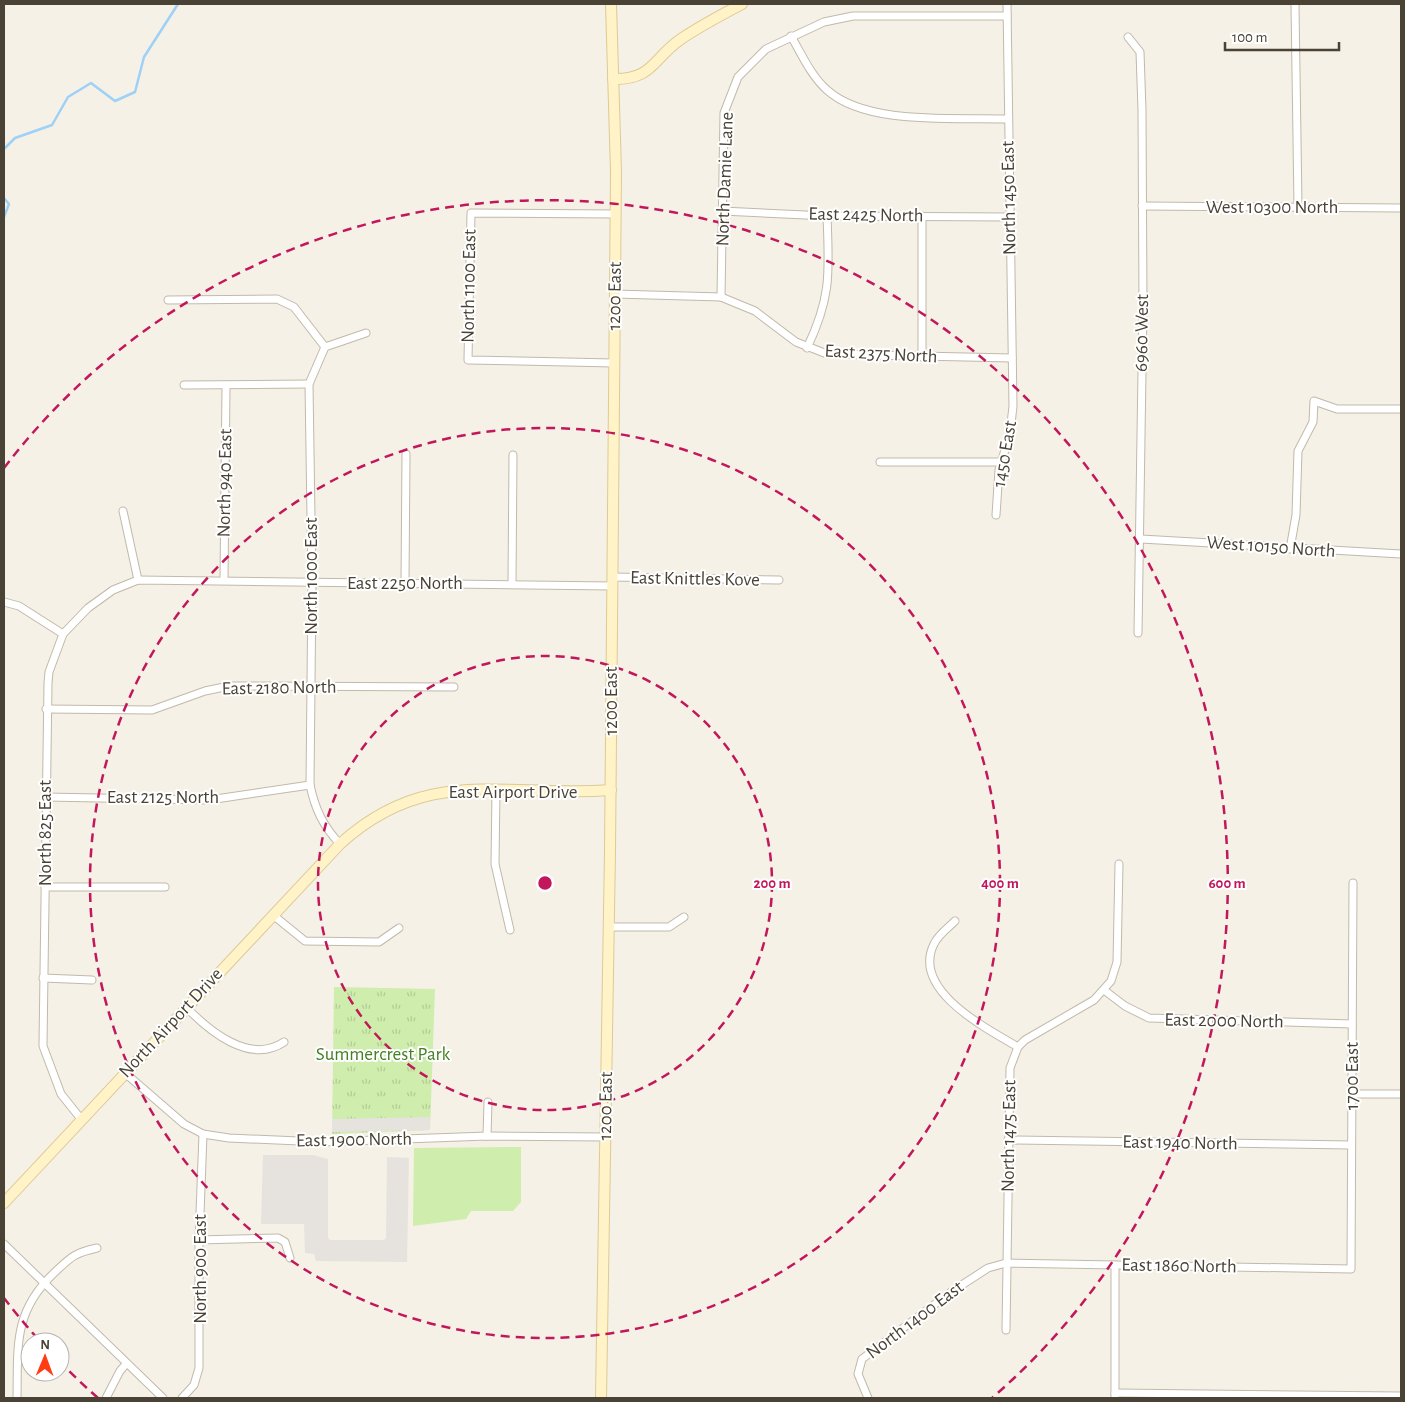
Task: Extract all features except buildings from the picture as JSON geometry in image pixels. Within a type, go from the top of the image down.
[{"type":"main road","name":"1200 East","points":[[602,1398],[611,790],[616,214],[611,4]]},
{"type":"main road","points":[[613,80],[638,76],[650,70],[680,40],[742,4]]},
{"type":"main road","name":"East Airport Drive","points":[[340,844],[368,821],[399,804],[420,796],[448,790],[611,790]]},
{"type":"main road","name":"North Airport Drive","points":[[4,1203],[340,844]]},
{"type":"street","name":"North 1450 East","points":[[1007,4],[1013,393]]},
{"type":"street","points":[[1295,4],[1298,207]]},
{"type":"street","name":"North Damie Lane","points":[[721,297],[724,114],[738,77],[766,49],[824,22],[853,16],[1007,16]]},
{"type":"street","points":[[792,36],[826,89],[845,102],[865,111],[891,115],[1008,119]]},
{"type":"street","name":"6960 West","points":[[1128,37],[1140,52],[1142,206],[1141,539],[1138,633]]},
{"type":"street","name":"West 10300 North","points":[[1142,206],[1401,208]]},
{"type":"street","name":"East 2425 North","points":[[722,211],[826,216],[1010,217]]},
{"type":"street","name":"North 1100 East","points":[[614,364],[468,360],[471,212],[616,214]]},
{"type":"street","points":[[807,348],[819,324],[827,293],[826,216]]},
{"type":"street","points":[[922,216],[922,357]]},
{"type":"street","name":"East 2375 North","points":[[615,294],[721,297],[755,311],[786,336],[807,348],[827,354],[1012,358]]},
{"type":"street","points":[[168,300],[277,299],[294,307],[325,347],[366,333]]},
{"type":"street","name":"North 1000 East","points":[[325,347],[309,384],[312,583],[310,785],[314,804],[321,820],[340,844]]},
{"type":"street","points":[[184,385],[309,384]]},
{"type":"street","name":"North 940 East","points":[[224,580],[226,386]]},
{"type":"street","name":"1450 East","points":[[996,515],[1001,462],[1012,422],[1013,393]]},
{"type":"street","points":[[1290,549],[1296,515],[1298,451],[1314,422],[1314,401],[1337,409],[1401,409]]},
{"type":"street","points":[[405,583],[406,454]]},
{"type":"street","points":[[512,584],[513,455]]},
{"type":"street","points":[[880,462],[1001,462]]},
{"type":"street","points":[[123,511],[138,580]]},
{"type":"street","name":"West 10150 North","points":[[1141,539],[1401,554]]},
{"type":"street","name":"East 2250 North","points":[[138,580],[512,584],[612,581]]},
{"type":"street","name":"North 825 East","points":[[81,1119],[62,1094],[43,1046],[46,709],[50,672],[63,634],[88,608],[113,590],[138,580]]},
{"type":"street","name":"East Knittles Kove","points":[[612,581],[779,580]]},
{"type":"street","points":[[4,602],[18,606],[63,634]]},
{"type":"street","name":"East 2180 North","points":[[46,709],[152,710],[222,687],[454,687]]},
{"type":"street","name":"East 2125 North","points":[[45,797],[209,800],[310,785]]},
{"type":"street","points":[[496,789],[495,864],[510,930]]},
{"type":"street","points":[[955,921],[935,941],[930,953],[934,979],[940,991],[951,1003],[1018,1047],[1042,1029],[1094,1000],[1111,981],[1117,962],[1119,864]]},
{"type":"street","name":"1700 East","points":[[1351,1270],[1353,883]]},
{"type":"street","points":[[45,887],[165,887]]},
{"type":"street","points":[[274,915],[305,941],[379,942],[399,928]]},
{"type":"street","points":[[609,927],[669,927],[684,917]]},
{"type":"street","points":[[43,978],[92,980]]},
{"type":"street","name":"East 2000 North","points":[[1104,990],[1126,1006],[1149,1018],[1352,1024]]},
{"type":"street","points":[[186,1007],[205,1027],[238,1044],[274,1049],[284,1042]]},
{"type":"street","name":"North 1475 East","points":[[1006,1330],[1010,1068],[1018,1047]]},
{"type":"street","name":"East 1900 North","points":[[125,1073],[174,1117],[203,1134],[229,1138],[322,1142],[487,1136],[606,1137]]},
{"type":"street","points":[[1352,1094],[1401,1094]]},
{"type":"street","points":[[487,1136],[488,1102]]},
{"type":"street","name":"North 900 East","points":[[182,1398],[194,1385],[199,1368],[199,1240],[203,1134]]},
{"type":"street","name":"East 1940 North","points":[[1008,1140],[1352,1145]]},
{"type":"street","points":[[199,1240],[278,1238],[285,1242],[290,1258]]},
{"type":"street","points":[[4,1244],[163,1398]]},
{"type":"street","points":[[17,1398],[18,1341],[27,1306],[44,1283],[76,1253],[96,1248]]},
{"type":"street","name":"East 1860 North","points":[[1006,1263],[1351,1270]]},
{"type":"street","name":"North 1400 East","points":[[868,1398],[858,1374],[862,1358],[951,1292],[988,1268],[1006,1263]]},
{"type":"street","points":[[1115,1265],[1115,1396],[1401,1396]]},
{"type":"street","points":[[106,1398],[120,1371],[126,1364]]},
{"type":"green space","name":"Summercrest Park","points":[[334,987],[435,989],[430,1130],[332,1134]]},
{"type":"green space","points":[[521,1147],[521,1202],[513,1211],[471,1211],[466,1219],[413,1226],[414,1148]]},
{"type":"shaded area","points":[[430,1117],[430,1130],[332,1132],[332,1119]]},
{"type":"shaded area","points":[[263,1155],[313,1155],[328,1159],[328,1238],[330,1240],[384,1240],[386,1238],[387,1157],[409,1158],[407,1262],[316,1261],[314,1254],[305,1253],[304,1224],[261,1224]]},
{"type":"waterway","points":[[4,149],[15,138],[52,125],[68,97],[91,83],[115,101],[135,92],[144,57],[178,4]]},
{"type":"waterway","points":[[4,198],[9,204],[4,217]]}]
